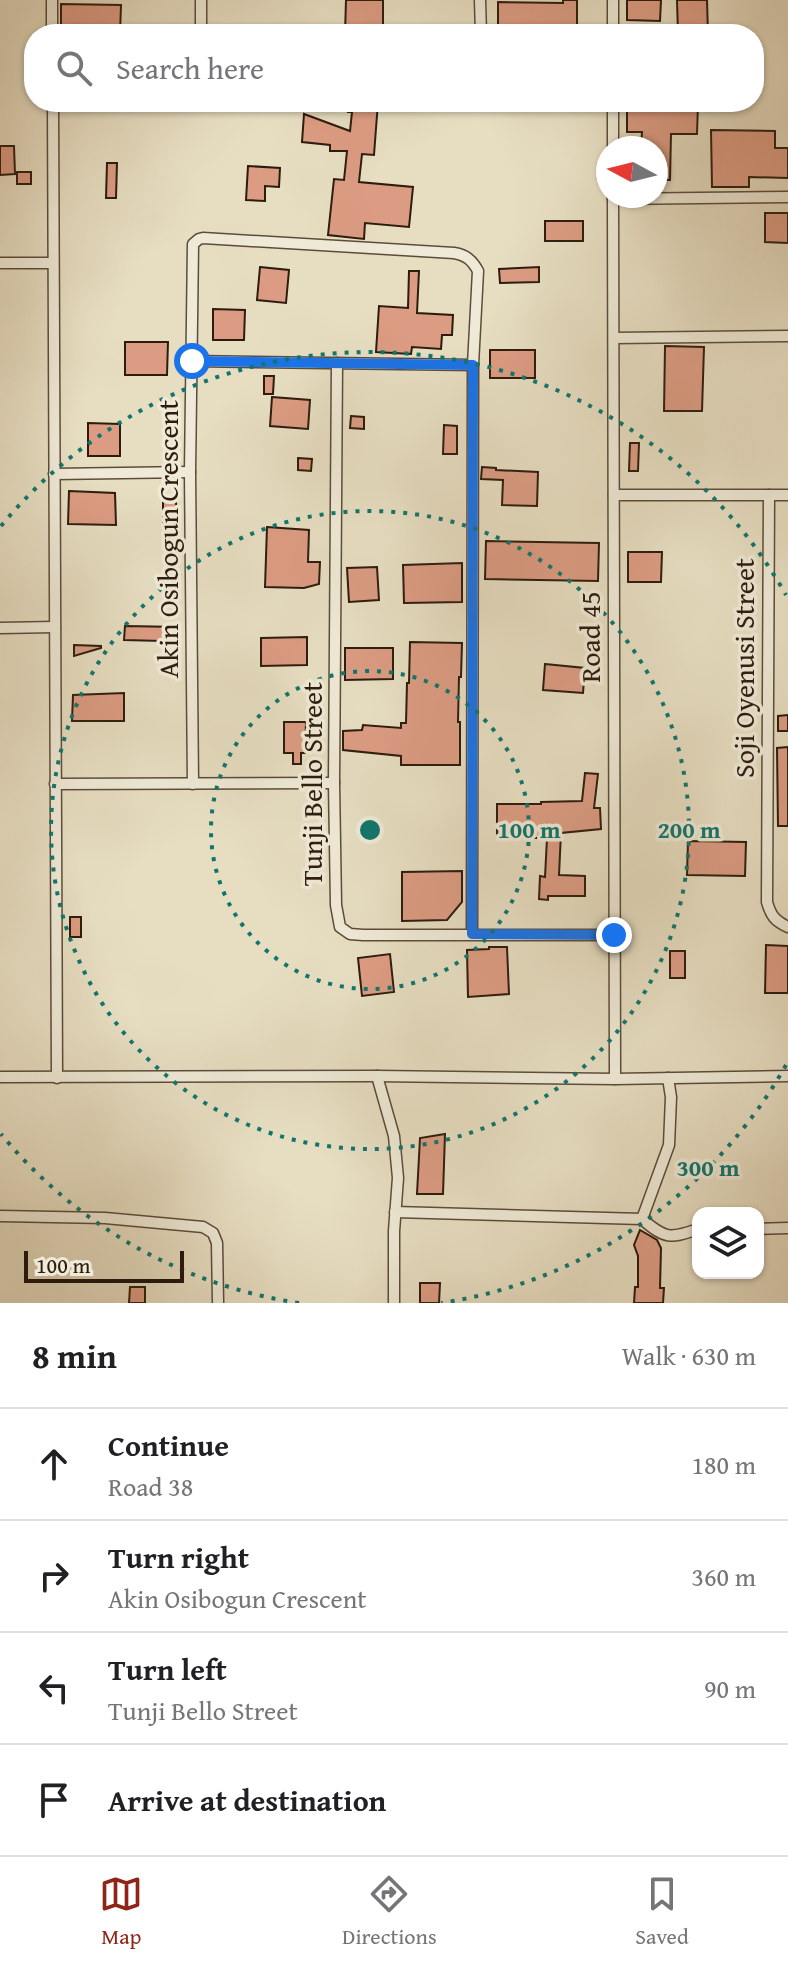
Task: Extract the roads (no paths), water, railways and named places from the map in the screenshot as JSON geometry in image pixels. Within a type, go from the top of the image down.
[{"type":"street","points":[[52,0],[52,24]]},
{"type":"street","points":[[201,0],[201,24]]},
{"type":"street","points":[[480,0],[481,24]]},
{"type":"street","points":[[613,0],[613,24]]},
{"type":"street","points":[[53,112],[57,1078]]},
{"type":"street","points":[[613,112],[613,136]]},
{"type":"street","points":[[668,197],[788,197]]},
{"type":"street","name":"Road 45","points":[[613,208],[615,1079]]},
{"type":"street","name":"Akin Osibogun Crescent","points":[[193,784],[190,472],[192,249],[196,241],[203,238],[464,255],[478,271],[473,365],[472,934]]},
{"type":"street","points":[[0,263],[53,263]]},
{"type":"street","points":[[614,338],[788,336]]},
{"type":"street","points":[[192,361],[473,365]]},
{"type":"street","name":"Tunji Bello Street","points":[[337,363],[334,783],[338,922],[342,930],[363,935],[614,935]]},
{"type":"street","points":[[54,474],[190,472]]},
{"type":"street","points":[[614,495],[788,495]]},
{"type":"street","name":"Soji Oyenusi Street","points":[[769,495],[767,902],[776,922],[788,927]]},
{"type":"street","points":[[0,628],[55,627]]},
{"type":"street","points":[[55,784],[334,783]]},
{"type":"street","points":[[377,1076],[394,1136],[398,1178],[394,1303]]},
{"type":"street","points":[[0,1077],[615,1079],[788,1076]]},
{"type":"street","points":[[642,1219],[669,1145],[671,1097],[668,1078]]},
{"type":"street","points":[[395,1212],[642,1219],[659,1234],[671,1236],[692,1231]]},
{"type":"street","points":[[0,1216],[105,1218],[203,1227],[213,1233],[217,1243],[218,1303]]},
{"type":"street","points":[[764,1229],[788,1228]]}]
